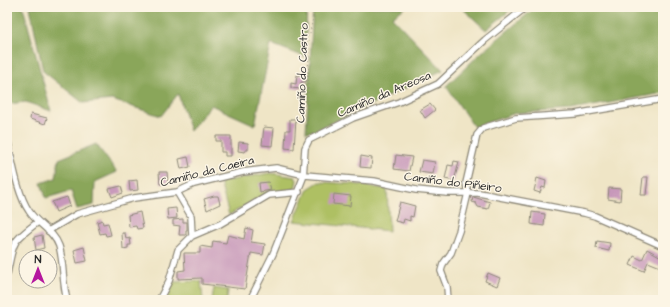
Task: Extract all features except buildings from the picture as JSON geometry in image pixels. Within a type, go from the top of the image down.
[{"type":"street","name":"Camiño da Areosa","points":[[309,140],[353,118],[399,102],[438,84],[485,40],[526,7]]},
{"type":"street","points":[[448,300],[448,292],[441,271],[443,264],[451,253],[459,231],[468,193],[466,183],[477,135],[483,128],[516,118],[575,114],[663,99]]},
{"type":"street","points":[[7,138],[18,184],[28,211],[48,231],[59,246],[64,288],[67,300]]},
{"type":"street","points":[[250,300],[273,254],[299,192],[305,175],[305,148],[309,140]]},
{"type":"street","name":"Camiño da Caeira","points":[[48,231],[77,214],[134,198],[177,192],[194,184],[259,169],[276,168],[305,175]]},
{"type":"street","name":"Camiño do Piñeiro","points":[[305,175],[374,181],[416,190],[447,193],[468,193],[595,216],[663,246]]},
{"type":"street","points":[[177,192],[191,216],[192,236]]},
{"type":"street","points":[[159,300],[168,281],[178,250],[192,236],[220,224],[269,195],[299,192]]},
{"type":"street","points":[[7,274],[11,252],[16,241],[38,222]]},
{"type":"path","name":"Camiño do Castro","points":[[309,140],[307,134],[309,38],[315,7]]},
{"type":"green space","points":[[7,7],[23,7],[51,111],[26,102],[7,104]]},
{"type":"green space","points":[[30,7],[307,7],[305,57],[271,44],[255,125],[211,105],[190,131],[178,94],[161,116],[112,100],[83,103],[43,71]]},
{"type":"green space","points":[[313,7],[406,7],[392,17],[443,70],[315,131],[306,132]]},
{"type":"green space","points":[[461,7],[514,7],[486,30]]},
{"type":"green space","points":[[536,7],[663,7],[663,93],[571,110],[516,113],[474,127],[446,86],[482,52]]},
{"type":"green space","points":[[96,144],[117,172],[95,182],[94,205],[77,209],[71,191],[46,198],[41,183],[56,178],[59,159]]},
{"type":"green space","points":[[270,173],[295,177],[297,180],[295,189],[268,193],[229,215],[220,182]]},
{"type":"green space","points":[[319,182],[354,184],[387,189],[389,231],[294,221],[308,189]]},
{"type":"green space","points":[[201,281],[203,300],[167,300],[173,282]]},
{"type":"green space","points":[[214,288],[228,290],[227,300],[212,300]]}]
